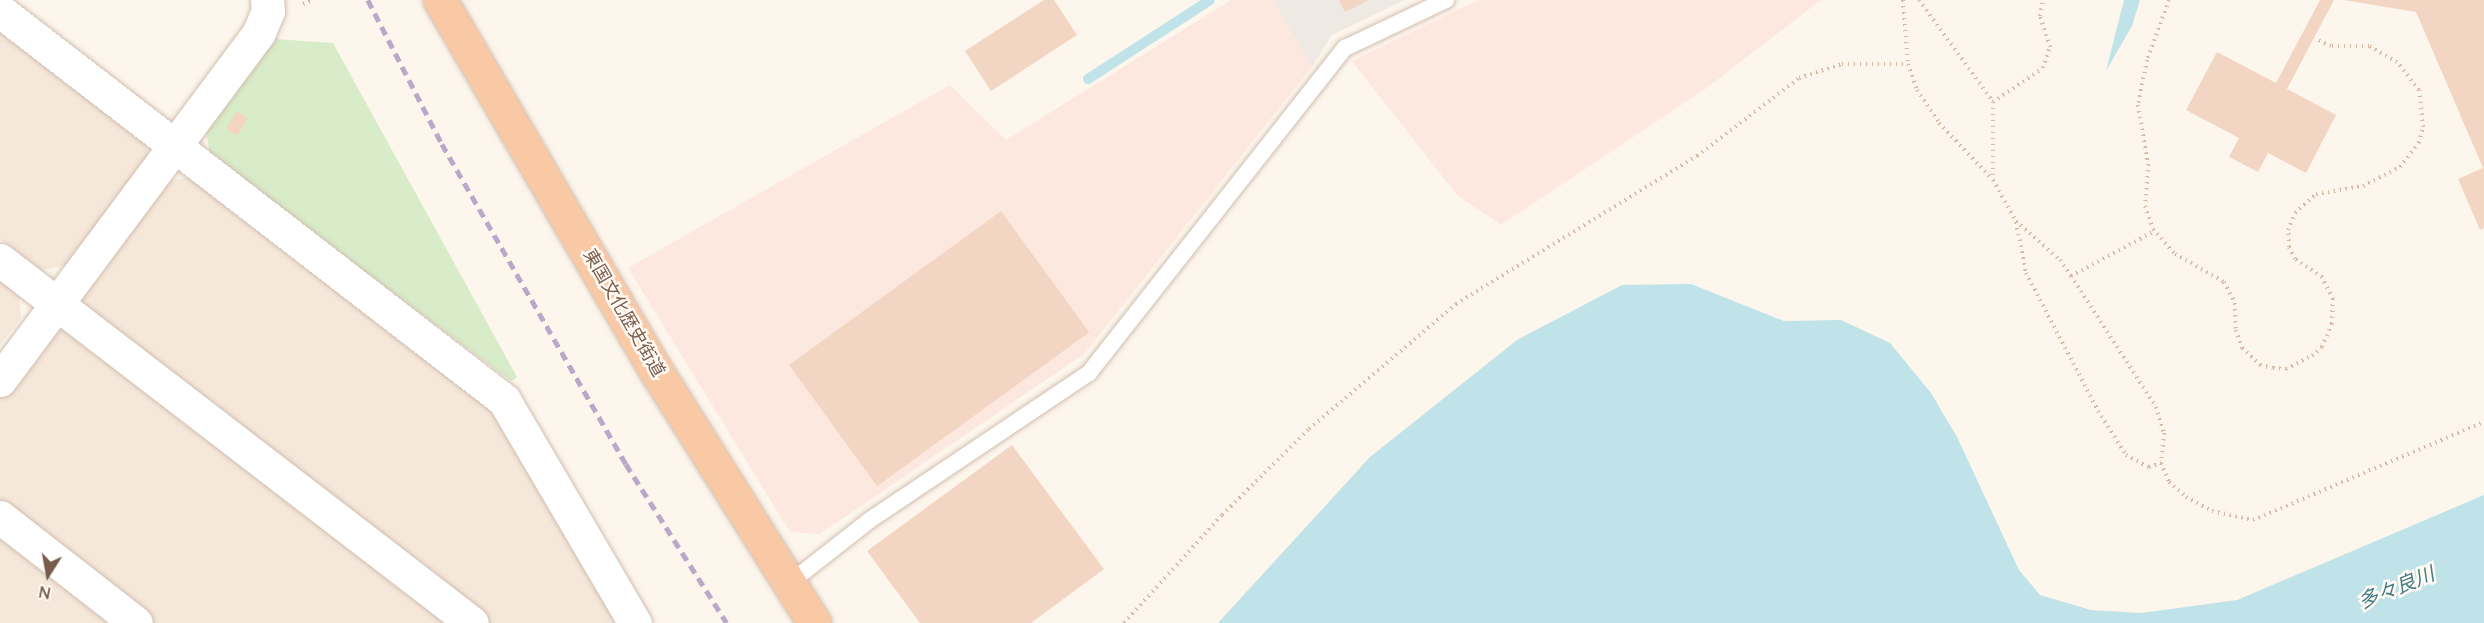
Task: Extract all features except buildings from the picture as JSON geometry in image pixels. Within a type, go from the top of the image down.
[{"type":"highway","name":"東国文化歴史街道","points":[[440,0],[786,585],[813,623]]},
{"type":"street","points":[[0,380],[177,147],[259,32],[268,10],[267,0]]},
{"type":"street","points":[[0,11],[504,400],[635,623]]},
{"type":"street","points":[[0,260],[472,623]]},
{"type":"street","points":[[0,517],[136,623]]},
{"type":"lane","points":[[786,585],[870,520],[1089,373],[1345,48],[1446,0]]},
{"type":"path","points":[[1903,0],[1908,64],[1917,90],[1939,123],[1993,180],[2016,221],[2026,273],[2098,411],[2126,455],[2149,466],[2161,463]]},
{"type":"path","points":[[1919,0],[1993,102],[1993,180]]},
{"type":"path","points":[[1993,102],[2004,98],[2043,68],[2050,47],[2040,16],[2043,0]]},
{"type":"path","points":[[2169,0],[2147,60],[2138,105],[2148,164],[2145,206],[2155,231],[2185,261],[2215,273],[2231,290],[2242,348],[2260,365],[2286,369],[2301,364],[2322,347],[2332,324],[2333,299],[2322,277],[2295,259],[2289,248],[2288,230],[2295,213],[2316,194],[2363,186],[2400,168],[2419,143],[2424,112],[2420,90],[2410,74],[2384,51],[2359,44],[2331,46],[2316,39]]},
{"type":"path","points":[[1124,623],[1222,515],[1309,429],[1456,304],[1697,156],[1799,78],[1842,64],[1908,64]]},
{"type":"path","points":[[2016,221],[2060,260],[2156,407],[2164,433],[2161,463],[2169,482],[2186,497],[2212,511],[2253,520],[2484,422]]},
{"type":"path","points":[[2071,276],[2155,231]]},
{"type":"shaded area","points":[[1231,0],[1273,0],[1312,67],[1084,354],[820,534],[790,532],[628,268],[950,85],[1006,140]]},
{"type":"shaded area","points":[[1273,0],[1405,0],[1332,35],[1312,67]]},
{"type":"shaded area","points":[[1478,0],[1821,0],[1708,87],[1501,225],[1457,195],[1352,61]]},
{"type":"shaded area","points":[[0,26],[147,137],[147,161],[64,266],[41,270],[0,239]]},
{"type":"shaded area","points":[[192,177],[487,405],[617,623],[0,623],[0,393],[166,181]]},
{"type":"shaded area","points":[[0,278],[19,292],[21,318],[0,345]]},
{"type":"green space","points":[[275,39],[333,43],[517,377],[511,381],[210,156],[206,130]]},
{"type":"water","points":[[2124,0],[2140,0],[2132,26],[2106,71]]},
{"type":"water","name":"多々良川","points":[[1691,284],[1784,321],[1841,320],[1890,343],[1931,393],[1957,437],[2019,570],[2040,595],[2091,610],[2141,613],[2237,600],[2484,495],[2484,623],[1218,623],[1370,457],[1517,340],[1622,285]]},
{"type":"waterway","points":[[1088,79],[1210,0]]},
{"type":"railway","points":[[368,0],[442,144],[626,464],[727,623]]}]
